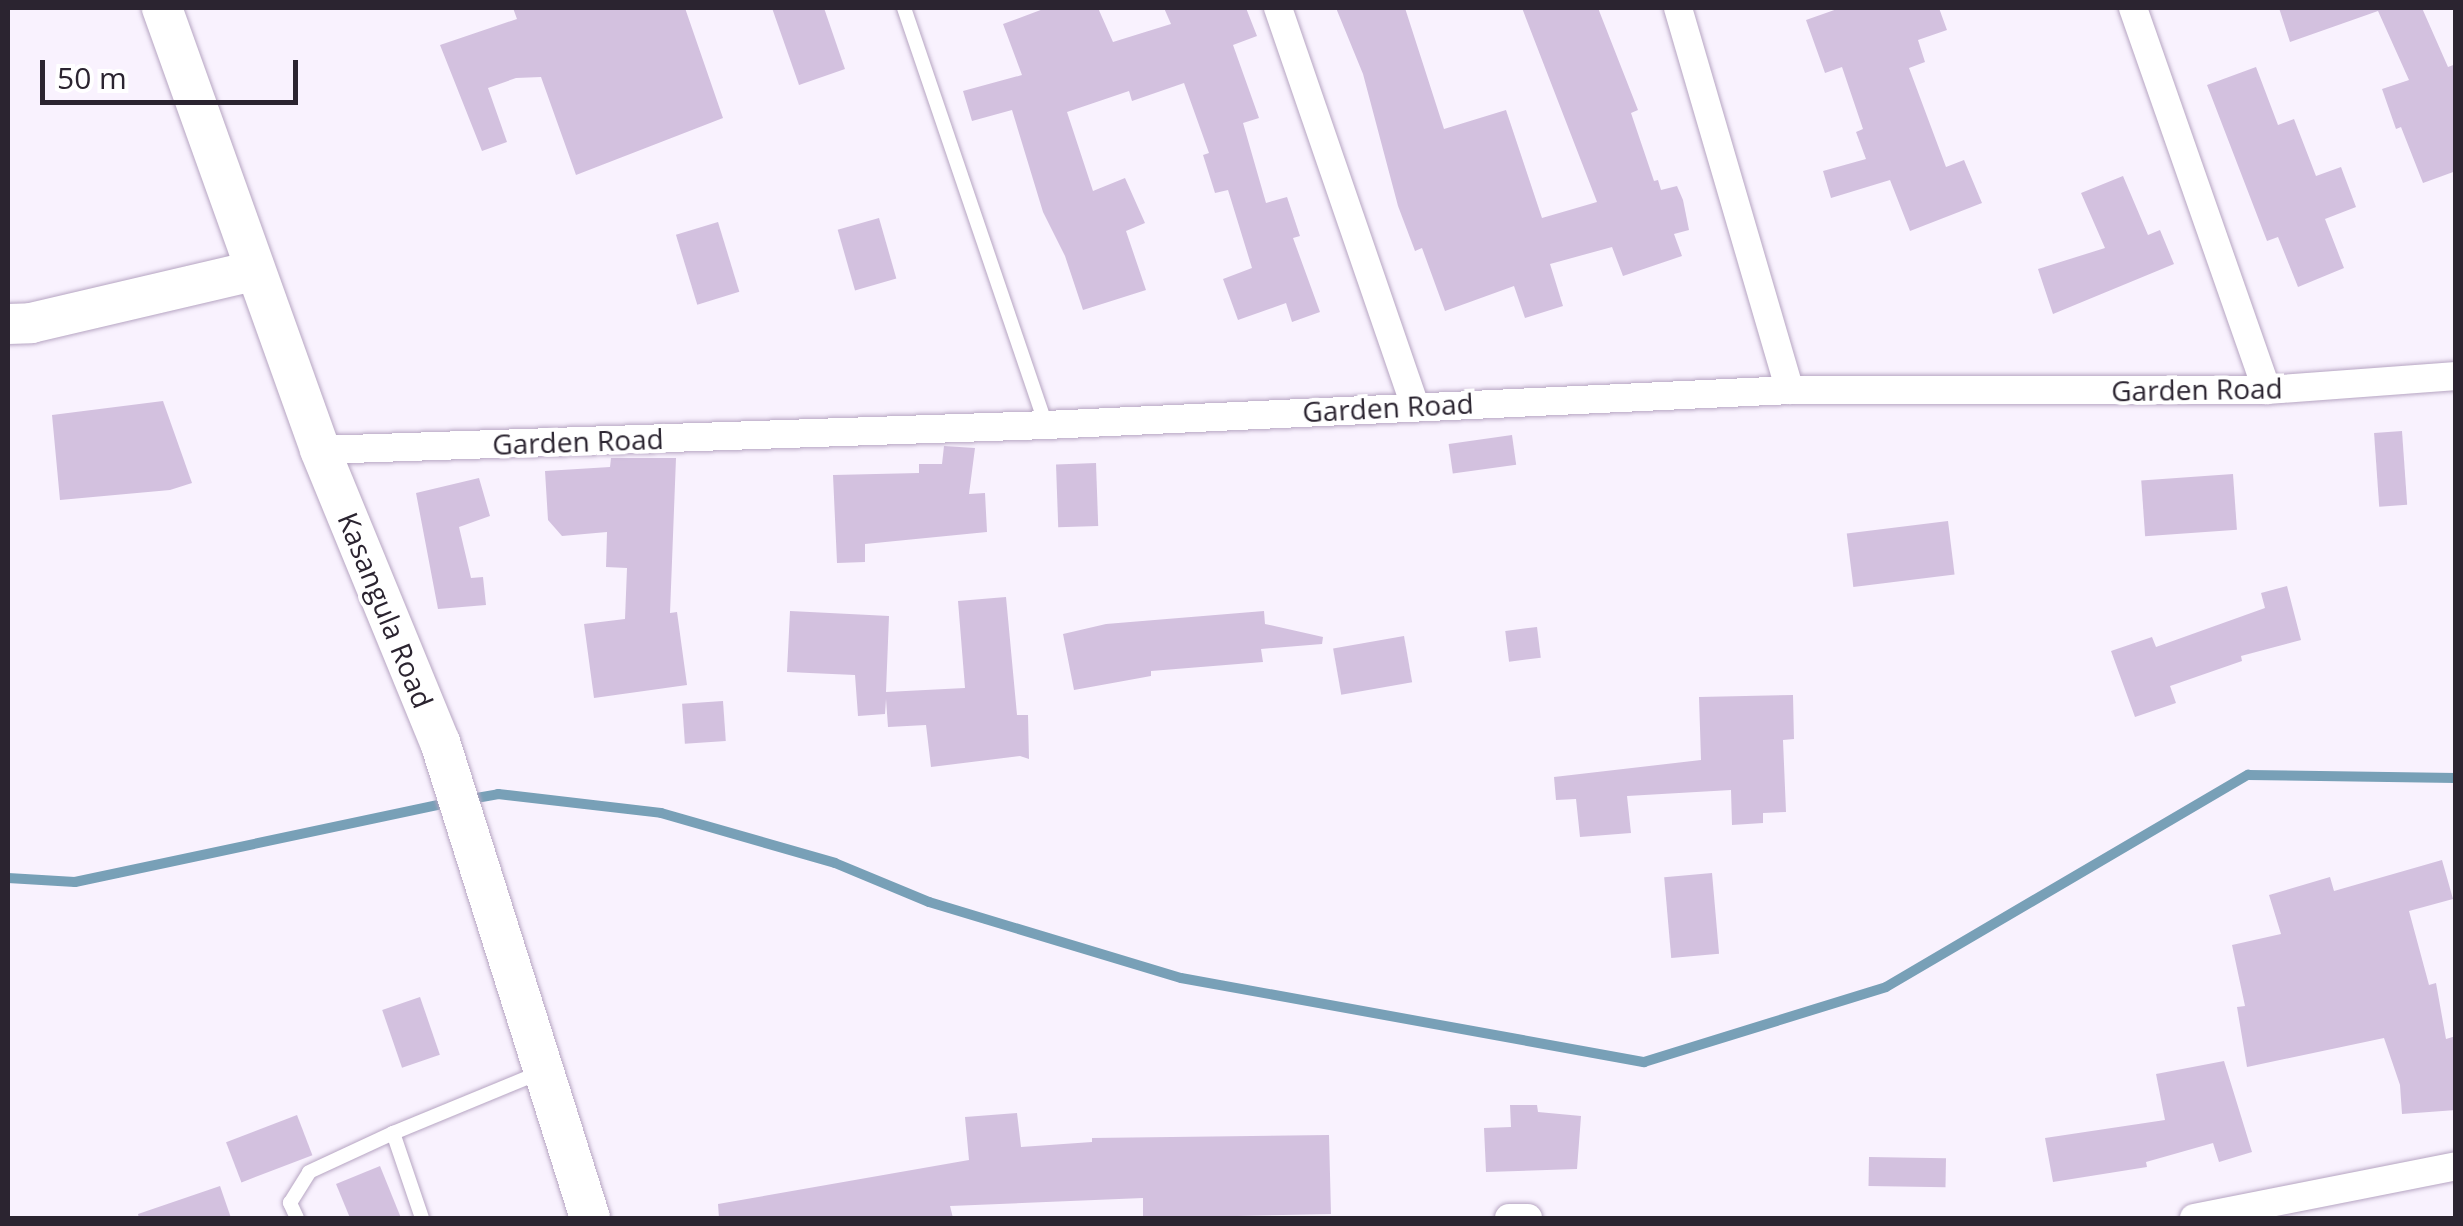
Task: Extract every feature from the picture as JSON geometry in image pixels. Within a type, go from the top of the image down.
[{"type":"main road","name":"Kasangula Road","points":[[162,8],[320,450],[440,742],[590,1218]]},
{"type":"main road","points":[[8,324],[31,323],[253,271]]},
{"type":"street","points":[[1278,8],[1415,406]]},
{"type":"street","points":[[1678,8],[1790,390]]},
{"type":"street","points":[[2133,8],[2267,390]]},
{"type":"street","name":"Garden Road","points":[[320,450],[1046,425],[1790,390],[2267,390],[2456,376]]},
{"type":"street","points":[[2194,1218],[2456,1166]]},
{"type":"street","points":[[1509,1218],[1528,1218]]},
{"type":"lane","points":[[904,8],[1046,425]]},
{"type":"lane","points":[[297,1218],[290,1203],[309,1172],[542,1072]]},
{"type":"lane","points":[[393,1133],[422,1218]]},
{"type":"building","points":[[513,8],[685,8],[723,118],[576,175],[541,77],[516,78],[488,88],[507,142],[482,151],[440,45],[517,19]]},
{"type":"building","points":[[772,8],[824,8],[845,69],[799,85]]},
{"type":"building","points":[[1046,8],[1098,8],[1113,42],[1171,24],[1164,8],[1246,8],[1257,36],[1233,45],[1259,118],[1243,123],[1266,203],[1287,197],[1300,236],[1293,238],[1320,312],[1292,322],[1286,303],[1238,320],[1223,279],[1252,268],[1228,190],[1215,193],[1203,155],[1209,153],[1184,83],[1132,101],[1129,91],[1067,112],[1093,191],[1125,178],[1145,223],[1126,231],[1146,290],[1083,310],[1065,256],[1043,212],[1012,110],[972,121],[963,91],[1022,75],[1003,24]]},
{"type":"building","points":[[1336,8],[1405,8],[1444,129],[1506,110],[1542,218],[1597,202],[1522,8],[1598,8],[1638,110],[1631,113],[1654,181],[1658,180],[1661,190],[1677,186],[1683,200],[1689,230],[1674,234],[1682,256],[1623,276],[1612,247],[1550,264],[1563,306],[1525,318],[1514,286],[1445,311],[1422,248],[1415,251],[1398,206],[1363,74]]},
{"type":"building","points":[[1840,8],[1939,8],[1947,30],[1918,40],[1925,62],[1909,68],[1946,167],[1964,160],[1982,203],[1910,231],[1890,180],[1831,198],[1823,171],[1866,159],[1856,132],[1863,129],[1842,67],[1825,73],[1806,20]]},
{"type":"building","points":[[2279,8],[2422,8],[2448,67],[2456,64],[2456,171],[2423,183],[2401,127],[2396,129],[2382,89],[2409,80],[2378,11],[2290,42]]},
{"type":"building","points":[[2256,67],[2278,125],[2294,119],[2316,176],[2341,167],[2356,207],[2325,219],[2344,268],[2298,287],[2278,237],[2267,241],[2207,85]]},
{"type":"building","points":[[2123,176],[2148,235],[2160,230],[2174,264],[2053,314],[2038,269],[2105,248],[2081,193]]},
{"type":"building","points":[[879,218],[896,279],[855,290],[838,230]]},
{"type":"building","points":[[718,222],[739,292],[697,305],[676,235]]},
{"type":"building","points":[[163,401],[192,483],[170,490],[60,500],[52,415]]},
{"type":"building","points":[[2402,431],[2407,505],[2379,507],[2374,433]]},
{"type":"building","points":[[1512,435],[1516,465],[1453,474],[1449,444]]},
{"type":"building","points":[[944,446],[975,448],[969,494],[985,493],[987,532],[865,544],[865,562],[837,563],[833,475],[919,473],[919,464],[942,464]]},
{"type":"building","points":[[611,458],[676,458],[670,613],[677,612],[687,685],[594,698],[584,624],[625,619],[627,568],[606,567],[607,532],[562,536],[548,520],[545,471],[610,467]]},
{"type":"building","points":[[1096,463],[1098,526],[1058,527],[1056,464]]},
{"type":"building","points":[[2233,474],[2237,530],[2145,536],[2141,480]]},
{"type":"building","points":[[479,478],[490,516],[459,527],[471,578],[483,577],[486,605],[438,609],[416,493]]},
{"type":"building","points":[[1948,521],[1955,575],[1853,587],[1847,533]]},
{"type":"building","points":[[2287,586],[2301,640],[2241,656],[2242,661],[2170,686],[2176,703],[2135,717],[2111,651],[2152,637],[2156,647],[2265,608],[2261,593]]},
{"type":"building","points":[[1006,597],[1017,715],[1028,715],[1029,759],[1020,756],[931,767],[926,725],[888,727],[886,699],[885,714],[858,716],[855,675],[787,672],[790,611],[889,616],[886,692],[965,688],[958,601]]},
{"type":"building","points":[[1264,611],[1265,624],[1323,637],[1322,644],[1261,649],[1263,662],[1151,671],[1151,676],[1074,690],[1063,634],[1106,624]]},
{"type":"building","points":[[1537,627],[1541,658],[1509,662],[1505,631]]},
{"type":"building","points":[[1404,636],[1412,682],[1341,695],[1333,649]]},
{"type":"building","points":[[1793,695],[1794,739],[1783,740],[1786,812],[1763,813],[1763,823],[1732,825],[1731,790],[1627,796],[1631,833],[1580,837],[1576,799],[1556,800],[1554,777],[1701,760],[1699,697]]},
{"type":"building","points":[[723,701],[726,741],[685,744],[682,704]]},
{"type":"building","points":[[2442,860],[2453,899],[2409,911],[2429,985],[2436,983],[2446,1039],[2456,1036],[2456,1110],[2402,1114],[2400,1085],[2384,1038],[2247,1067],[2237,1007],[2245,1006],[2232,945],[2281,934],[2269,895],[2330,877],[2334,891]]},
{"type":"building","points":[[1712,873],[1719,954],[1671,958],[1664,877]]},
{"type":"building","points":[[420,997],[440,1055],[402,1068],[382,1010]]},
{"type":"building","points":[[2224,1061],[2252,1152],[2219,1162],[2213,1143],[2146,1162],[2147,1167],[2053,1182],[2045,1138],[2165,1120],[2156,1074]]},
{"type":"building","points":[[1510,1105],[1537,1105],[1538,1112],[1581,1116],[1577,1169],[1486,1172],[1484,1128],[1511,1127]]},
{"type":"building","points":[[1017,1113],[1021,1147],[1092,1142],[1092,1138],[1329,1135],[1331,1214],[1143,1218],[1143,1198],[950,1206],[953,1218],[719,1218],[718,1204],[969,1160],[965,1117]]},
{"type":"building","points":[[297,1115],[312,1155],[241,1182],[226,1142]]},
{"type":"building","points":[[1869,1157],[1946,1158],[1945,1187],[1868,1186]]},
{"type":"building","points":[[380,1166],[401,1218],[350,1218],[336,1184]]},
{"type":"building","points":[[220,1186],[231,1218],[139,1218],[138,1214]]},
{"type":"waterway","points":[[465,800],[498,794],[661,813],[835,863],[929,902],[1181,978],[1644,1062],[1886,987],[2248,775],[2456,778]]},
{"type":"waterway","points":[[8,878],[75,882],[448,803]]}]
